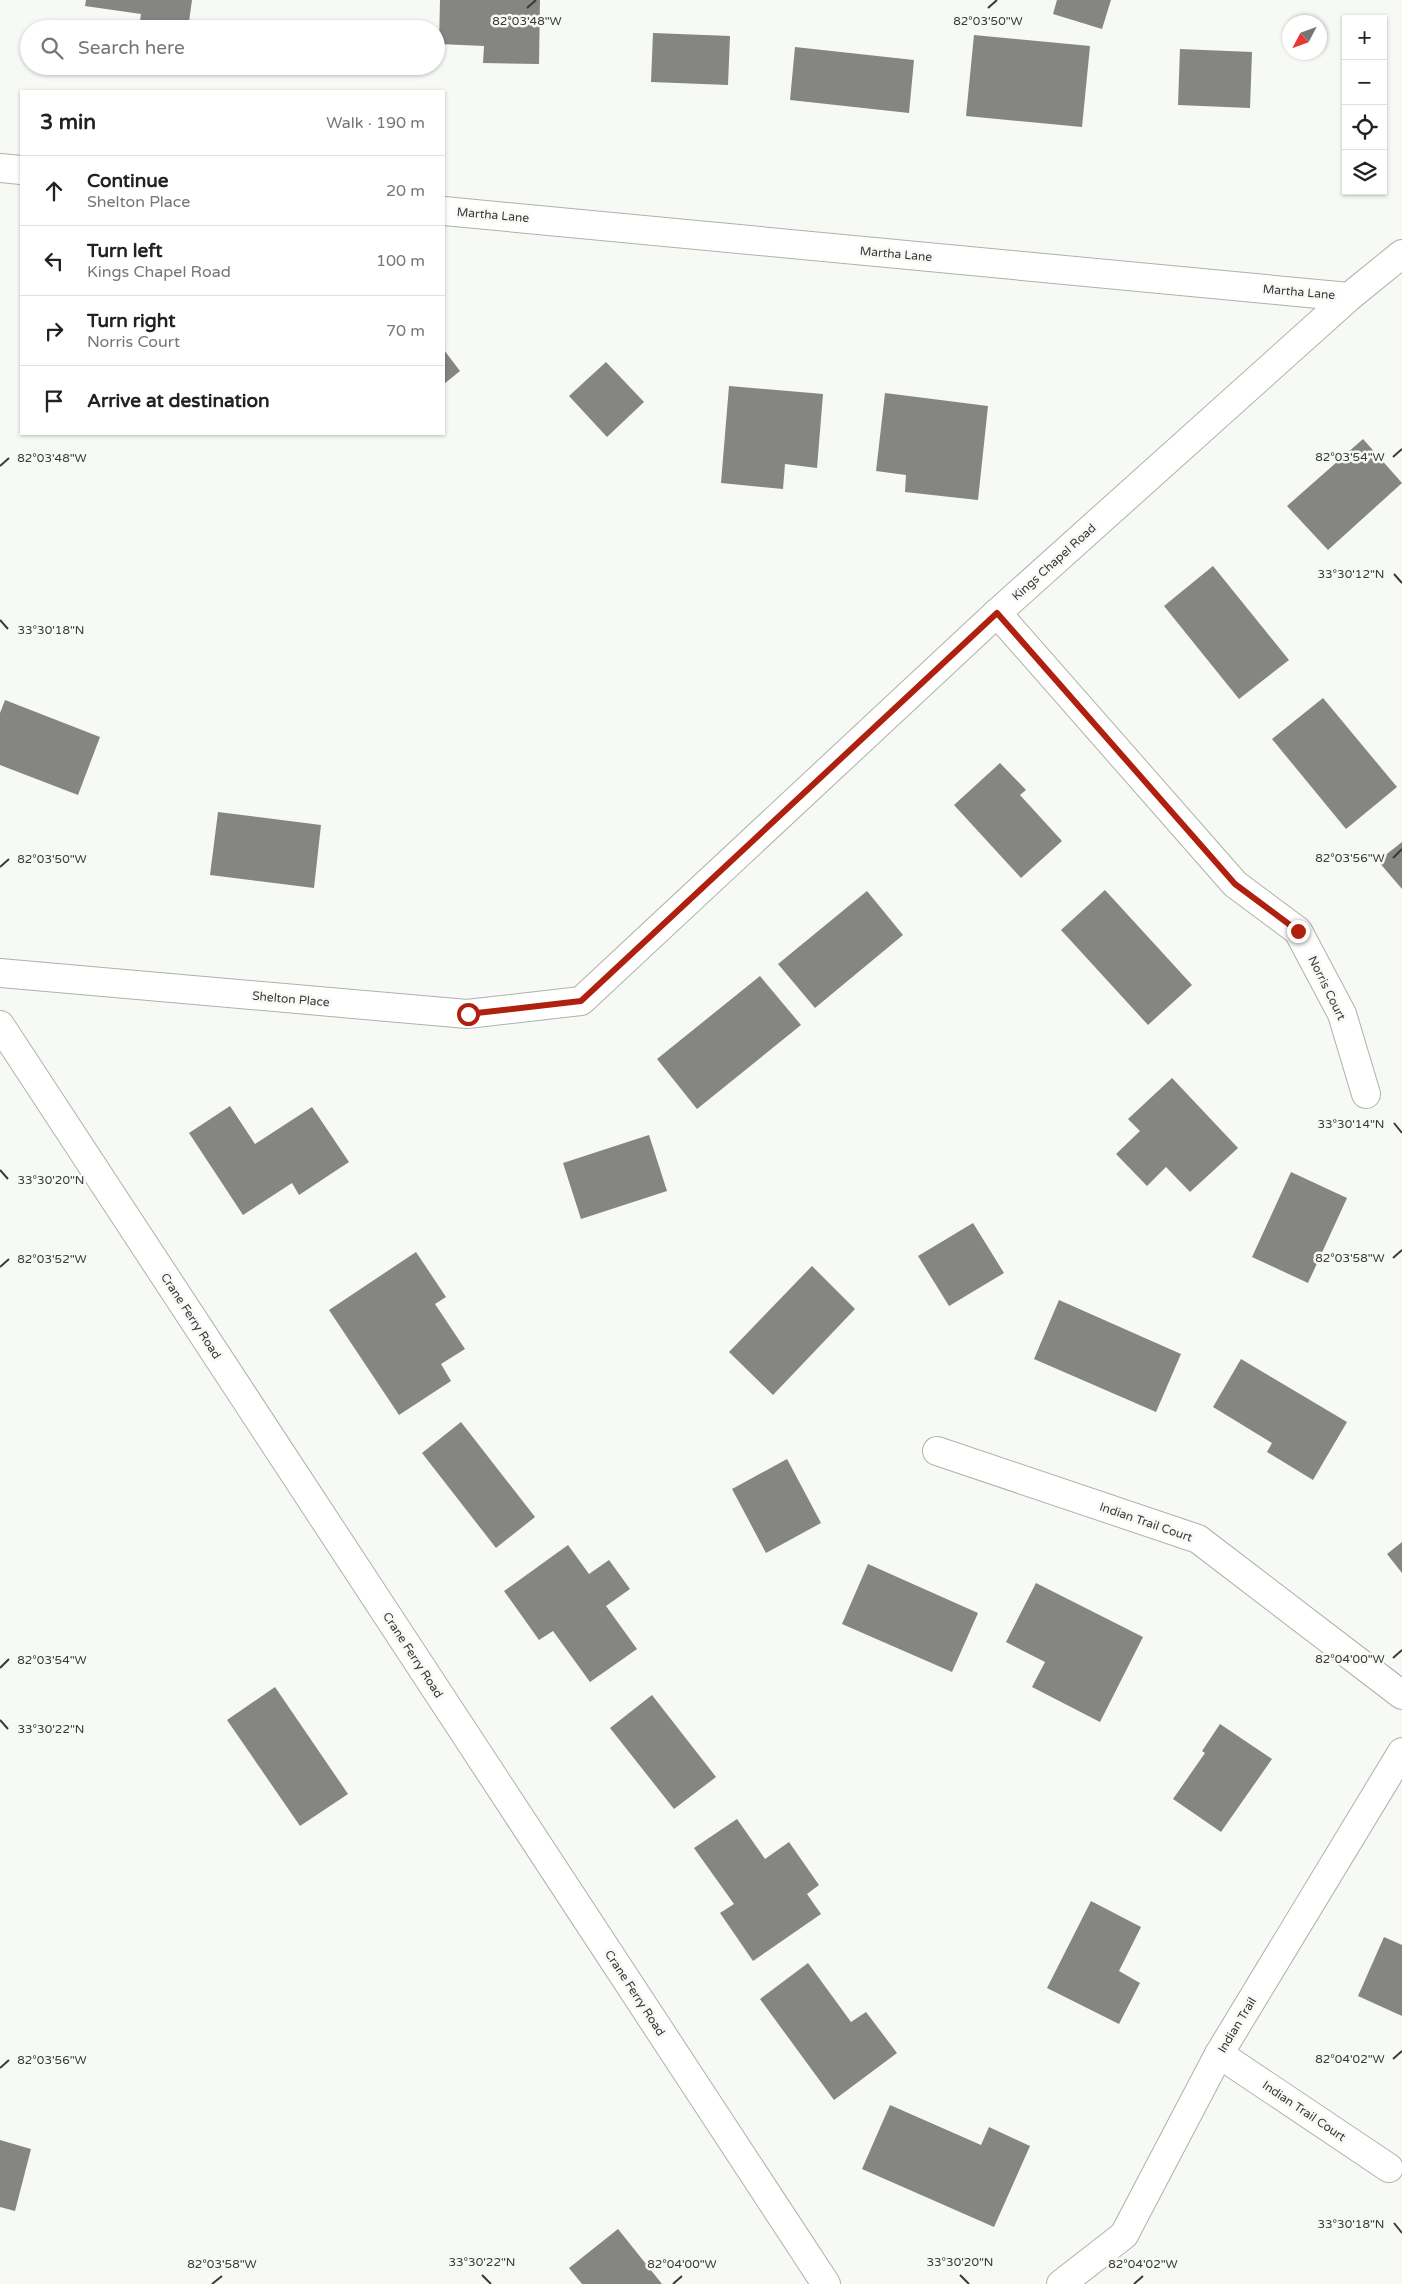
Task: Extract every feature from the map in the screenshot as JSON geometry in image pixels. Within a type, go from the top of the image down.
[{"type":"street","points":[[0,168],[20,170]]},
{"type":"street","name":"Martha Lane","points":[[445,211],[1349,297]]},
{"type":"street","name":"Kings Chapel Road","points":[[581,1001],[997,613],[1349,297],[1402,254]]},
{"type":"street","name":"Norris Court","points":[[997,613],[1235,884],[1298,931],[1342,1014],[1366,1094]]},
{"type":"street","name":"Shelton Place","points":[[0,973],[468,1014],[581,1001]]},
{"type":"street","name":"Crane Ferry Road","points":[[0,1025],[826,2284]]},
{"type":"street","name":"Indian Trail Court","points":[[937,1451],[1198,1539],[1402,1695]]},
{"type":"street","name":"Indian Trail","points":[[1061,2284],[1124,2235],[1219,2054],[1402,1752]]},
{"type":"street","name":"Indian Trail Court","points":[[1219,2054],[1389,2168]]},
{"type":"building","points":[[86,0],[192,0],[189,20],[140,20],[141,14],[85,6]]},
{"type":"building","points":[[440,0],[540,0],[539,64],[483,63],[484,46],[445,44],[445,20],[440,20]]},
{"type":"building","points":[[1057,0],[1111,0],[1102,29],[1053,14]]},
{"type":"building","points":[[653,33],[730,36],[728,85],[651,82]]},
{"type":"building","points":[[974,35],[1090,46],[1082,127],[966,116]]},
{"type":"building","points":[[795,47],[914,60],[909,113],[790,100]]},
{"type":"building","points":[[1180,49],[1252,52],[1250,108],[1178,105]]},
{"type":"building","points":[[445,351],[460,371],[445,383]]},
{"type":"building","points":[[606,362],[644,402],[607,437],[569,396]]},
{"type":"building","points":[[729,386],[823,394],[817,468],[785,464],[783,489],[721,483]]},
{"type":"building","points":[[885,393],[988,406],[978,500],[905,492],[906,475],[876,471]]},
{"type":"building","points":[[1363,439],[1402,483],[1328,550],[1287,506]]},
{"type":"building","points":[[1213,566],[1289,660],[1239,699],[1164,606]]},
{"type":"building","points":[[1323,698],[1397,787],[1346,829],[1272,739]]},
{"type":"building","points":[[5,700],[100,737],[78,795],[0,765],[0,713]]},
{"type":"building","points":[[1000,763],[1026,790],[1020,795],[1062,841],[1021,878],[954,805]]},
{"type":"building","points":[[218,812],[321,825],[314,888],[210,875]]},
{"type":"building","points":[[1402,842],[1402,889],[1378,861]]},
{"type":"building","points":[[1105,890],[1192,985],[1148,1025],[1061,930]]},
{"type":"building","points":[[867,891],[903,935],[815,1008],[778,964]]},
{"type":"building","points":[[760,976],[801,1025],[697,1109],[657,1059]]},
{"type":"building","points":[[1172,1078],[1238,1148],[1190,1192],[1166,1167],[1147,1186],[1116,1154],[1140,1131],[1128,1119]]},
{"type":"building","points":[[230,1106],[255,1144],[312,1107],[349,1162],[299,1195],[292,1183],[243,1215],[189,1133]]},
{"type":"building","points":[[649,1135],[667,1191],[581,1219],[563,1163]]},
{"type":"building","points":[[1291,1172],[1347,1198],[1308,1283],[1252,1257]]},
{"type":"building","points":[[973,1223],[1004,1273],[949,1306],[918,1256]]},
{"type":"building","points":[[416,1252],[446,1297],[435,1304],[465,1349],[441,1364],[451,1381],[399,1415],[329,1310]]},
{"type":"building","points":[[812,1266],[855,1309],[773,1395],[729,1352]]},
{"type":"building","points":[[1059,1300],[1181,1354],[1156,1412],[1034,1359]]},
{"type":"building","points":[[1241,1359],[1347,1422],[1313,1480],[1267,1452],[1272,1443],[1213,1407]]},
{"type":"building","points":[[461,1422],[535,1517],[496,1548],[422,1453]]},
{"type":"building","points":[[787,1459],[821,1523],[766,1553],[732,1489]]},
{"type":"building","points":[[1402,1542],[1402,1573],[1387,1554]]},
{"type":"building","points":[[568,1545],[589,1574],[609,1560],[630,1589],[606,1606],[637,1649],[590,1682],[553,1631],[539,1640],[504,1591]]},
{"type":"building","points":[[868,1564],[978,1613],[952,1672],[842,1624]]},
{"type":"building","points":[[1036,1583],[1143,1637],[1100,1722],[1032,1687],[1045,1662],[1006,1642]]},
{"type":"building","points":[[275,1687],[348,1794],[300,1826],[227,1720]]},
{"type":"building","points":[[652,1695],[716,1777],[674,1809],[610,1728]]},
{"type":"building","points":[[1220,1724],[1272,1759],[1221,1832],[1173,1799],[1205,1753],[1202,1751]]},
{"type":"building","points":[[737,1819],[765,1859],[789,1842],[819,1885],[807,1894],[821,1914],[753,1961],[720,1913],[734,1904],[694,1848]]},
{"type":"building","points":[[1091,1901],[1141,1927],[1119,1971],[1140,1983],[1119,2024],[1047,1988]]},
{"type":"building","points":[[1384,1937],[1402,1945],[1402,2016],[1358,1996]]},
{"type":"building","points":[[808,1963],[851,2022],[866,2012],[897,2053],[834,2100],[760,1999]]},
{"type":"building","points":[[890,2105],[981,2145],[989,2127],[1030,2146],[994,2227],[862,2169]]},
{"type":"building","points":[[0,2140],[31,2149],[15,2211],[0,2207]]},
{"type":"building","points":[[618,2229],[662,2284],[582,2284],[569,2268]]},
{"type":"route","points":[[468,1014],[581,1001],[997,613],[1235,884],[1298,931]]}]
